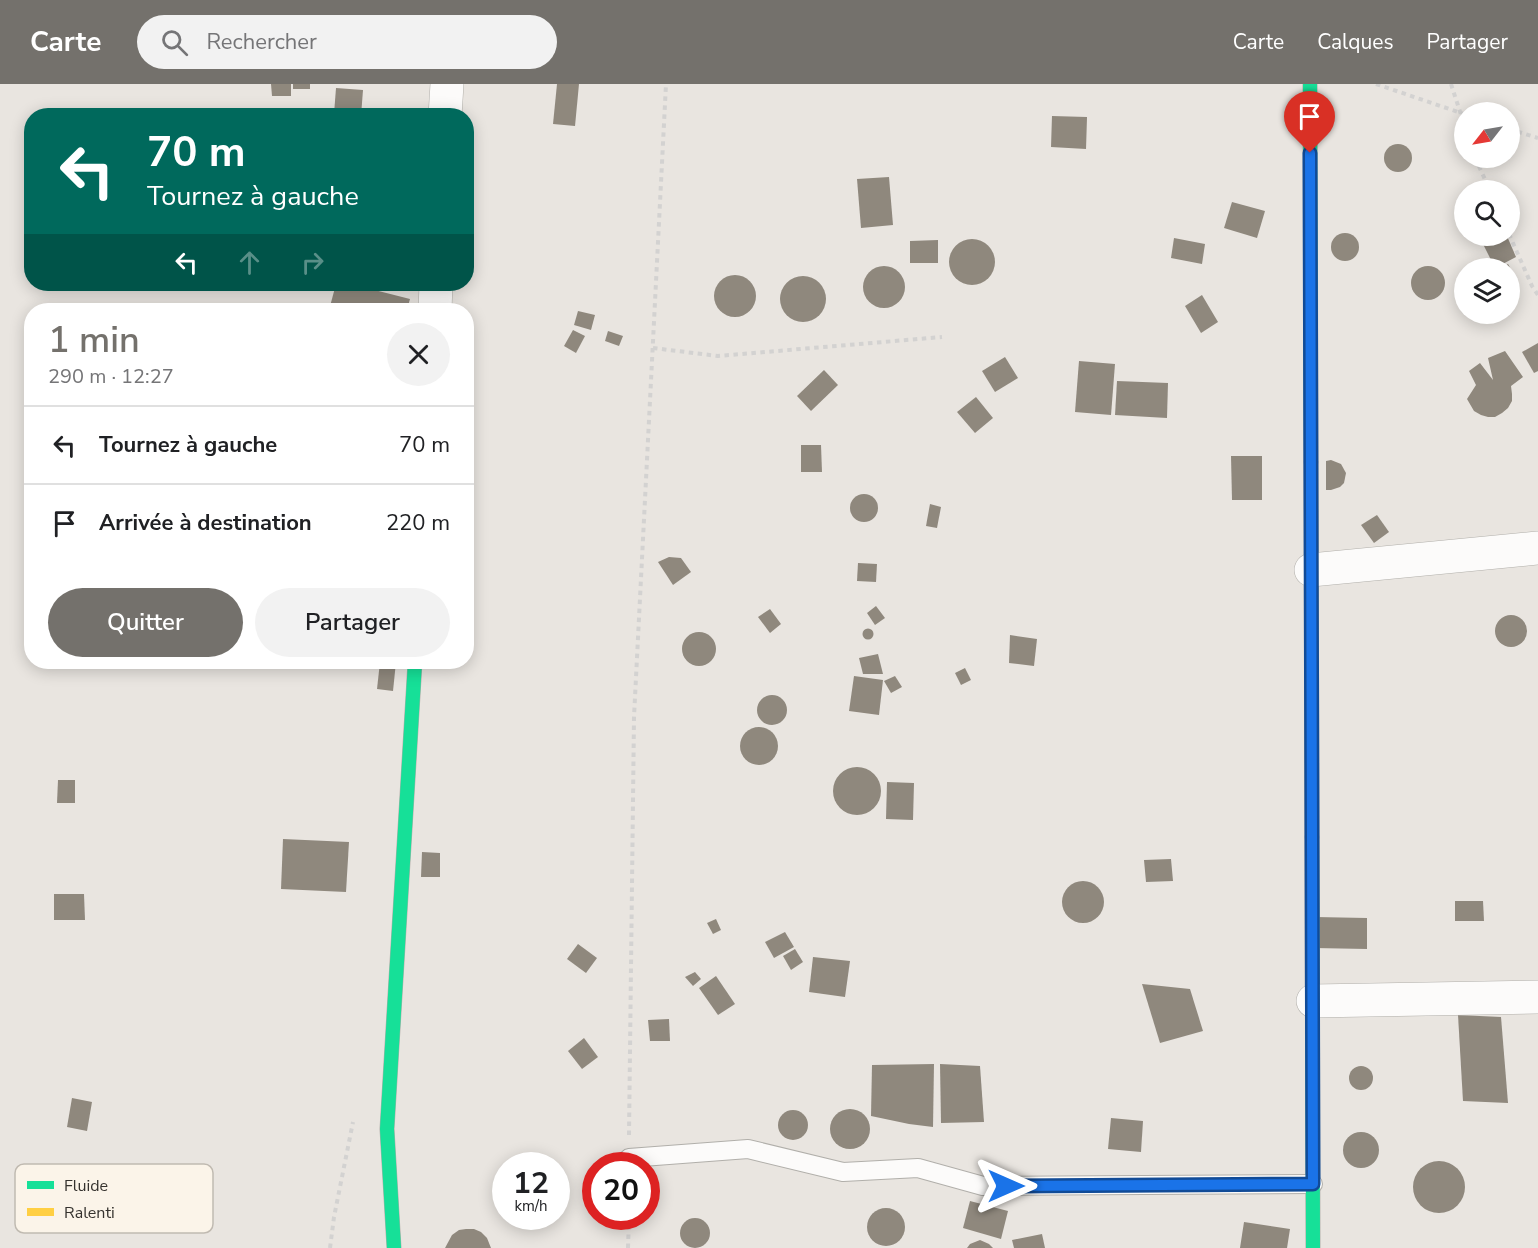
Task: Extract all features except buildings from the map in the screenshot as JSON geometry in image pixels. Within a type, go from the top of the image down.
[{"type":"street","points":[[446,108],[447,84]]},
{"type":"street","points":[[1310,84],[1313,1248]]},
{"type":"street","points":[[1311,570],[1538,548]]},
{"type":"street","points":[[394,1248],[387,1129],[415,669]]},
{"type":"street","points":[[1313,1001],[1538,997]]},
{"type":"lane","points":[[660,1156],[747,1149],[843,1172],[918,1168],[983,1186],[1313,1184]]},
{"type":"path","points":[[629,1152],[634,717],[666,84]]},
{"type":"path","points":[[1376,84],[1454,110]]},
{"type":"path","points":[[1451,84],[1458,102]]},
{"type":"path","points":[[1520,132],[1538,138]]},
{"type":"path","points":[[1514,246],[1538,295]]},
{"type":"path","points":[[652,348],[718,356],[942,337]]},
{"type":"path","points":[[628,1248],[629,1230]]},
{"type":"traffic: fast","points":[[1310,84],[1311,462]]},
{"type":"traffic: fast","points":[[394,1248],[387,1129],[415,669]]},
{"type":"traffic: fast","points":[[1312,837],[1313,1248]]},
{"type":"traffic: slow","points":[[1311,462],[1312,837]]},
{"type":"route","points":[[1006,1186],[1313,1184],[1310,153]]}]
